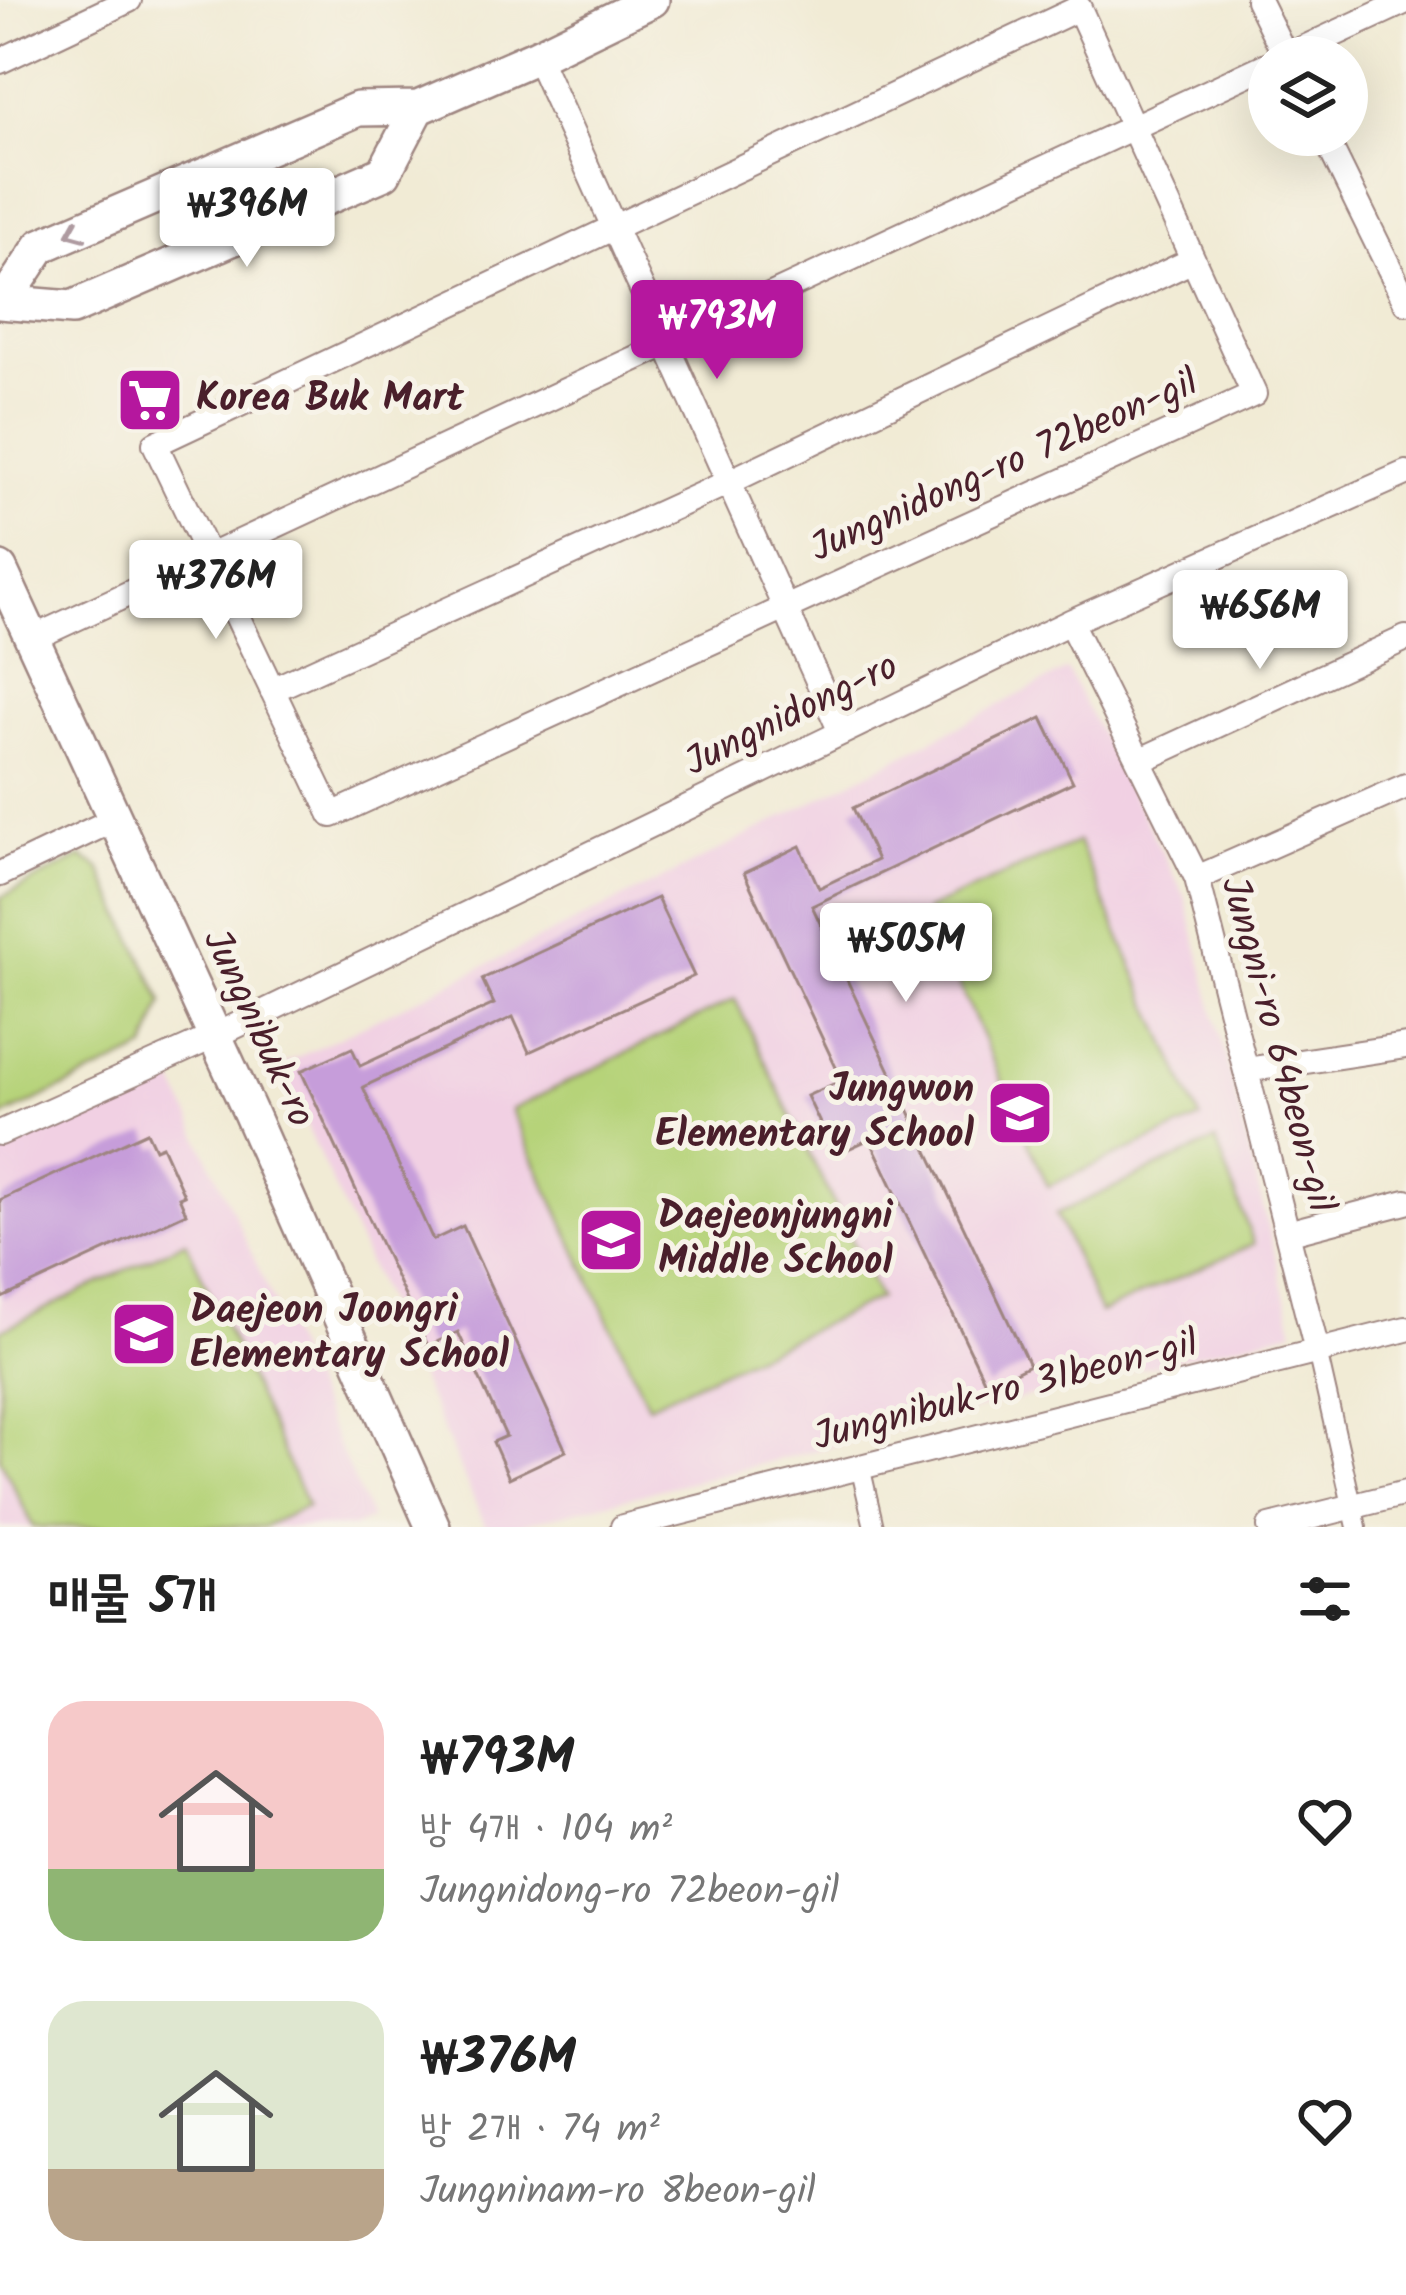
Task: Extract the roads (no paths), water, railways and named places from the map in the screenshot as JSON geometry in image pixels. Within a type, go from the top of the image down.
[{"type":"main road","points":[[418,108],[384,173],[72,308],[3,301],[41,246],[358,109],[418,108],[652,0]]},
{"type":"main road","name":"Jungnibuk-ro","points":[[0,569],[433,1527]]},
{"type":"street","points":[[0,62],[129,0]]},
{"type":"street","points":[[1258,0],[1276,36]]},
{"type":"street","points":[[1331,36],[1406,1]]},
{"type":"street","points":[[1079,8],[1133,128],[1193,260],[729,482],[272,690],[155,443],[1079,8]]},
{"type":"street","name":"Jungnidong-ro 72beon-gil","points":[[537,56],[841,732]]},
{"type":"street","points":[[31,639],[1248,74]]},
{"type":"street","points":[[1334,156],[1406,302]]},
{"type":"street","name":"Jungnidong-ro 72beon-gil","points":[[272,690],[332,815],[1254,394],[1193,260]]},
{"type":"street","name":"Jungnidong-ro","points":[[0,1133],[215,1036],[1070,622],[1406,473]]},
{"type":"street","name":"Jungni-ro 64beon-gil","points":[[1070,622],[1197,878],[1317,1351],[1354,1517]]},
{"type":"street","points":[[1139,760],[1406,638]]},
{"type":"street","points":[[1197,878],[1406,786]]},
{"type":"street","points":[[0,874],[113,820]]},
{"type":"street","points":[[1246,1070],[1406,1046]]},
{"type":"street","points":[[1287,1233],[1406,1202]]},
{"type":"street","name":"Jungnibuk-ro 31beon-gil","points":[[623,1527],[1406,1329]]},
{"type":"street","points":[[860,1466],[874,1527]]},
{"type":"street","points":[[1270,1527],[1354,1517],[1406,1492]]},
{"type":"place","name":"Korea Buk Mart","points":[[150,400]]},
{"type":"place","name":"Jungwon Elementary School","points":[[1020,1113]]},
{"type":"place","name":"Daejeonjungni Middle School","points":[[611,1240]]},
{"type":"place","name":"Daejeon Joongri Elementary School","points":[[144,1334]]}]
